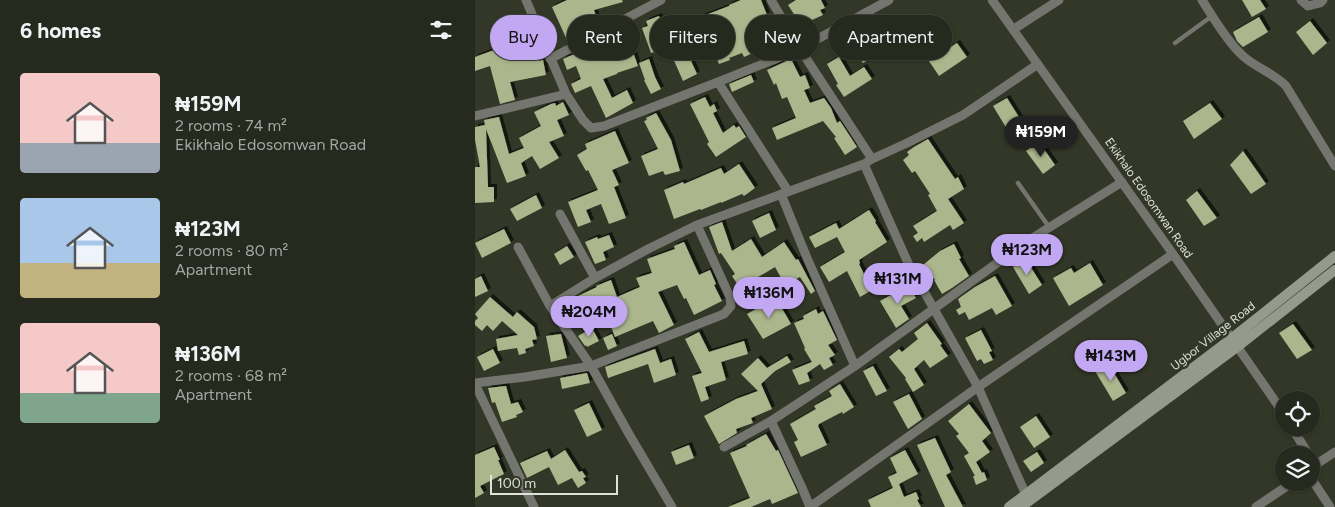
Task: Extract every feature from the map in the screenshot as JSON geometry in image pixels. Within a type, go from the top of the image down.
[{"type":"street","points":[[525,0],[531,15]]},
{"type":"street","points":[[557,54],[661,0]]},
{"type":"street","points":[[771,0],[780,15]]},
{"type":"street","points":[[819,38],[889,0]]},
{"type":"street","name":"Ekikhalo Edosomwan Road","points":[[992,0],[1173,254],[1275,401]]},
{"type":"street","points":[[1014,29],[1059,0]]},
{"type":"street","points":[[1202,0],[1241,55],[1280,80],[1286,86],[1335,166]]},
{"type":"street","points":[[1301,0],[1308,6],[1323,0]]},
{"type":"street","points":[[551,60],[566,94],[583,120],[591,128],[604,126],[771,60]]},
{"type":"street","points":[[807,60],[868,161],[908,263],[978,387],[1020,503]]},
{"type":"street","points":[[550,306],[595,278],[697,225],[868,161],[963,115],[1038,64]]},
{"type":"street","points":[[718,82],[785,193],[807,258],[855,366]]},
{"type":"street","points":[[475,116],[566,94]]},
{"type":"street","points":[[724,447],[771,421],[855,366],[1027,242],[1122,182]]},
{"type":"street","points":[[560,214],[595,278]]},
{"type":"street","points":[[534,507],[475,384],[591,366],[724,314],[731,306],[730,297],[697,225]]},
{"type":"street","points":[[518,247],[550,306],[591,366],[672,507]]},
{"type":"street","points":[[771,421],[810,507],[978,387],[1173,254]]},
{"type":"street","name":"Ugbor Village Road","points":[[1234,343],[1335,256]]},
{"type":"street","name":"Ugbor Village Road","points":[[1020,503],[1335,270]]},
{"type":"street","points":[[1320,460],[1335,452]]},
{"type":"street","points":[[1256,507],[1280,491]]},
{"type":"street","points":[[1320,491],[1330,507]]},
{"type":"lane","points":[[1175,43],[1212,16]]},
{"type":"lane","points":[[1018,183],[1049,227]]},
{"type":"building","points":[[567,0],[622,0],[623,2],[594,10],[596,15],[567,15],[567,40],[552,7]]},
{"type":"building","points":[[741,0],[761,0],[767,15],[745,15],[744,57],[742,53],[735,56],[735,15],[706,15]]},
{"type":"building","points":[[796,0],[821,0],[825,8],[820,10],[823,15],[819,17],[819,15],[794,15],[788,5]]},
{"type":"building","points":[[1242,0],[1260,0],[1266,9],[1252,17]]},
{"type":"building","points":[[1259,17],[1268,32],[1243,47],[1237,41],[1233,32]]},
{"type":"building","points":[[650,19],[650,50],[642,28],[648,26],[646,21]]},
{"type":"building","points":[[1310,21],[1327,43],[1313,55],[1296,32]]},
{"type":"building","points":[[957,43],[967,57],[939,76],[929,61],[952,60],[952,46]]},
{"type":"building","points":[[490,52],[490,60],[543,60],[546,75],[510,82],[515,100],[500,104],[490,66],[475,71],[475,57]]},
{"type":"building","points":[[567,57],[567,60],[636,60],[638,66],[603,79],[612,98],[627,90],[633,103],[606,118],[591,86],[575,93],[571,84],[581,79],[576,66],[567,70],[563,59]]},
{"type":"building","points":[[649,59],[661,89],[651,94],[639,63]]},
{"type":"building","points":[[674,60],[691,60],[697,74],[683,81]]},
{"type":"building","points":[[717,60],[730,60],[719,64]]},
{"type":"building","points":[[792,60],[800,77],[805,75],[810,88],[804,90],[810,103],[824,98],[831,108],[837,123],[840,121],[857,147],[845,155],[834,138],[836,137],[823,121],[777,140],[772,128],[796,118],[787,97],[782,99],[776,83],[774,85],[767,70]]},
{"type":"building","points":[[834,60],[841,60],[850,76],[864,67],[872,79],[844,97],[836,85],[838,84],[827,64]]},
{"type":"building","points":[[751,75],[754,82],[732,92],[729,84]]},
{"type":"building","points":[[705,97],[710,107],[714,104],[717,111],[713,113],[723,133],[734,125],[736,128],[739,126],[746,137],[716,157],[707,144],[709,142],[690,104]]},
{"type":"building","points":[[1007,98],[1024,125],[1010,134],[993,106]]},
{"type":"building","points":[[563,102],[569,115],[557,120],[564,136],[549,142],[559,158],[540,169],[532,156],[521,163],[526,176],[507,183],[486,129],[488,187],[494,187],[494,202],[475,203],[475,167],[480,167],[475,140],[475,127],[485,125],[484,120],[499,117],[509,154],[524,148],[519,138],[541,126],[534,112],[551,104],[555,103],[556,106]]},
{"type":"building","points":[[1210,103],[1222,119],[1194,139],[1183,121]]},
{"type":"building","points":[[656,113],[671,140],[680,171],[665,175],[663,171],[649,176],[641,156],[658,149],[644,121]]},
{"type":"building","points":[[615,131],[629,163],[612,170],[619,185],[614,187],[626,218],[609,224],[601,204],[586,210],[591,222],[578,227],[568,202],[598,190],[588,170],[586,171],[577,155],[587,149],[585,144]]},
{"type":"building","points":[[928,139],[955,179],[958,177],[964,189],[948,199],[964,223],[953,230],[950,225],[924,242],[922,238],[917,242],[913,236],[918,233],[913,226],[937,211],[928,195],[930,194],[915,171],[912,173],[903,160],[909,155],[907,152]]},
{"type":"building","points":[[1039,142],[1055,165],[1043,174],[1026,151]]},
{"type":"building","points":[[1243,151],[1266,184],[1251,194],[1230,165]]},
{"type":"building","points":[[739,164],[755,188],[744,196],[742,194],[674,219],[664,190],[683,182],[684,184],[721,168],[724,174]]},
{"type":"building","points":[[1197,191],[1217,218],[1204,226],[1186,200]]},
{"type":"building","points":[[536,195],[542,208],[517,221],[510,209]]},
{"type":"building","points":[[869,210],[887,242],[859,260],[859,264],[872,290],[860,297],[847,271],[829,282],[820,267],[845,252],[837,237],[815,248],[809,237],[836,223],[839,229]]},
{"type":"building","points":[[769,213],[776,230],[760,238],[752,221]]},
{"type":"building","points":[[722,222],[732,251],[751,239],[762,257],[784,242],[796,260],[798,259],[815,291],[811,294],[800,277],[785,285],[775,267],[740,288],[732,276],[735,274],[721,253],[719,254],[709,227]]},
{"type":"building","points":[[504,229],[511,243],[482,258],[475,243]]},
{"type":"building","points":[[609,235],[614,247],[603,252],[606,260],[595,264],[585,242]]},
{"type":"building","points":[[684,242],[699,275],[710,270],[716,284],[714,285],[722,301],[694,315],[677,285],[658,292],[674,325],[659,333],[653,321],[615,337],[608,319],[592,326],[578,296],[611,280],[617,297],[640,287],[636,278],[652,273],[647,259],[675,249],[674,246]]},
{"type":"building","points":[[954,244],[961,258],[959,259],[969,276],[942,294],[935,280],[923,265],[940,251]]},
{"type":"building","points":[[567,246],[574,257],[560,265],[554,254]]},
{"type":"building","points":[[1025,258],[1042,285],[1029,294],[1013,267]]},
{"type":"building","points":[[1090,263],[1103,285],[1069,306],[1053,278],[1071,268],[1074,273]]},
{"type":"building","points":[[481,276],[488,291],[475,297],[475,279]]},
{"type":"building","points":[[995,276],[1012,306],[996,315],[992,308],[969,320],[965,312],[959,315],[956,310],[961,307],[958,299]]},
{"type":"building","points":[[909,285],[916,298],[901,306],[909,319],[896,328],[880,301]]},
{"type":"building","points":[[490,297],[513,317],[517,312],[534,327],[537,339],[532,340],[534,346],[525,349],[526,353],[519,355],[517,348],[498,351],[496,339],[518,335],[502,321],[493,331],[487,325],[482,331],[475,325],[475,321],[478,318],[475,314]]},
{"type":"building","points":[[776,298],[791,324],[763,339],[747,314]]},
{"type":"building","points":[[816,309],[818,314],[823,311],[837,340],[828,345],[835,355],[829,358],[833,365],[824,370],[820,364],[807,373],[810,381],[799,385],[792,370],[812,362],[804,349],[794,323],[804,319],[803,316]]},
{"type":"building","points":[[927,323],[948,356],[930,368],[924,360],[914,369],[924,385],[913,392],[906,378],[889,357],[899,349],[902,352],[918,339],[914,333]]},
{"type":"building","points":[[1293,324],[1312,350],[1297,359],[1279,333]]},
{"type":"building","points":[[592,328],[599,341],[587,347],[578,336]]},
{"type":"building","points":[[981,330],[992,351],[989,352],[993,360],[984,364],[981,359],[977,361],[965,338]]},
{"type":"building","points":[[699,332],[709,352],[744,341],[748,354],[721,362],[726,380],[705,387],[709,399],[701,402],[692,376],[702,373],[685,339]]},
{"type":"building","points":[[561,334],[567,358],[551,362],[546,336]]},
{"type":"building","points":[[612,334],[617,346],[608,350],[603,338]]},
{"type":"building","points":[[493,349],[500,363],[484,371],[477,357]]},
{"type":"building","points":[[655,349],[660,363],[671,359],[676,375],[654,383],[648,364],[608,378],[605,367]]},
{"type":"building","points":[[787,356],[791,362],[775,371],[761,384],[772,409],[751,418],[753,423],[736,429],[737,433],[719,444],[704,416],[736,399],[758,391],[741,374],[758,358],[767,368]]},
{"type":"building","points":[[1108,363],[1126,393],[1113,401],[1095,371]]},
{"type":"building","points":[[873,366],[887,391],[876,396],[863,371]]},
{"type":"building","points":[[587,373],[590,383],[562,389],[560,378]]},
{"type":"building","points":[[840,384],[854,407],[819,424],[818,426],[827,445],[801,457],[794,442],[798,440],[790,424],[816,409],[814,406],[832,396],[829,391]]},
{"type":"building","points":[[506,386],[511,404],[518,402],[523,412],[516,415],[517,417],[502,422],[495,402],[492,403],[488,388]]},
{"type":"building","points":[[909,394],[922,419],[908,429],[893,402]]},
{"type":"building","points":[[589,403],[602,430],[587,437],[574,410]]},
{"type":"building","points":[[969,404],[991,433],[982,441],[990,452],[976,462],[982,473],[984,472],[987,480],[976,485],[973,476],[975,476],[964,456],[969,453],[956,436],[959,434],[948,421]]},
{"type":"building","points":[[1036,416],[1050,437],[1034,448],[1020,427]]},
{"type":"building","points":[[766,434],[776,451],[778,450],[798,493],[772,504],[770,499],[751,507],[728,507],[750,498],[730,453],[747,446]]},
{"type":"building","points":[[935,438],[951,472],[946,475],[963,507],[945,507],[917,445]]},
{"type":"building","points":[[689,445],[694,458],[676,465],[671,452]]},
{"type":"building","points":[[494,447],[504,474],[480,486],[484,493],[475,498],[475,455]]},
{"type":"building","points":[[565,450],[579,472],[582,471],[586,477],[583,478],[586,483],[578,488],[572,478],[558,485],[549,467],[527,478],[520,463],[547,451],[551,459]]},
{"type":"building","points":[[905,450],[918,474],[899,484],[904,497],[916,492],[919,499],[917,500],[921,507],[871,507],[868,500],[893,488],[888,477],[897,473],[890,458]]},
{"type":"building","points":[[1037,452],[1044,463],[1031,472],[1023,461]]}]
